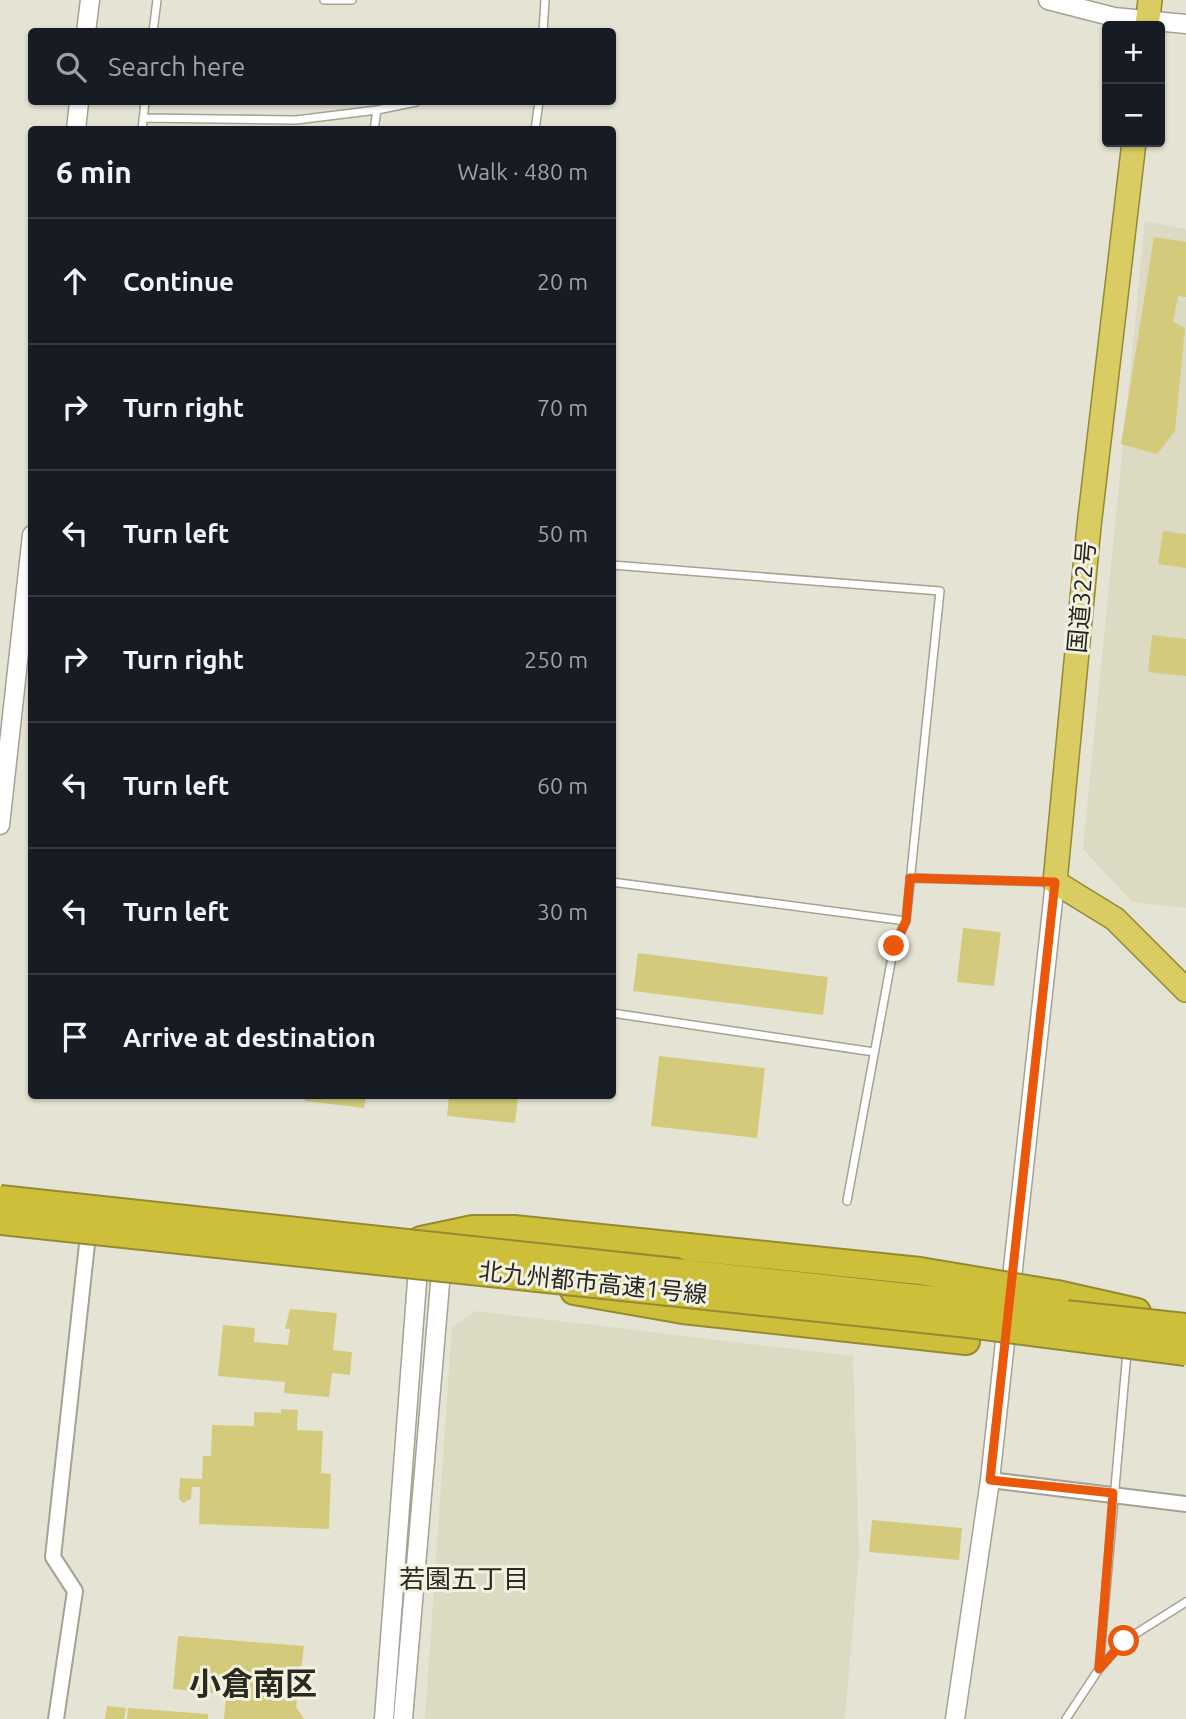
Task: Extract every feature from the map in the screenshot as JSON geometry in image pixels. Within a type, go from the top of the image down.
[{"type":"highway","name":"国道322号","points":[[1055,882],[1089,526],[1133,147]]},
{"type":"highway","points":[[1055,882],[1115,919],[1186,990]]},
{"type":"highway","name":"北九州都市高速1号線","points":[[0,1199],[1186,1327]]},
{"type":"highway","name":"北九州都市高速1号線","points":[[0,1221],[955,1322],[1186,1352]]},
{"type":"highway","points":[[432,1241],[473,1229],[514,1229],[920,1271],[1057,1294],[1126,1311],[1186,1319]]},
{"type":"highway","points":[[549,1286],[616,1301],[682,1310],[1052,1350],[1186,1358]]},
{"type":"street","points":[[86,28],[90,0]]},
{"type":"street","points":[[1048,0],[1114,17],[1148,15],[1186,24]]},
{"type":"street","points":[[76,126],[79,105]]},
{"type":"street","points":[[0,825],[28,571]]},
{"type":"street","points":[[955,1719],[990,1480],[1055,882]]},
{"type":"street","points":[[56,1719],[75,1591],[53,1557],[88,1235]]},
{"type":"street","points":[[384,1719],[432,1241]]},
{"type":"street","points":[[403,1719],[432,1241]]},
{"type":"street","points":[[990,1480],[1186,1504]]},
{"type":"lane","points":[[154,28],[157,0]]},
{"type":"lane","points":[[324,0],[352,0]]},
{"type":"lane","points":[[543,28],[545,0]]},
{"type":"lane","points":[[142,126],[145,105]]},
{"type":"lane","points":[[143,118],[296,120],[401,105]]},
{"type":"lane","points":[[535,126],[538,105]]},
{"type":"lane","points":[[375,126],[377,110]]},
{"type":"lane","points":[[616,565],[940,591],[906,921],[894,946],[847,1201]]},
{"type":"lane","points":[[910,878],[1055,882]]},
{"type":"lane","points":[[616,883],[906,921]]},
{"type":"lane","points":[[616,1014],[873,1052]]},
{"type":"lane","points":[[1099,1669],[1127,1352]]},
{"type":"lane","points":[[1066,1719],[1099,1669],[1124,1641],[1186,1602]]},
{"type":"shaded area","points":[[1145,221],[1186,229],[1186,908],[1132,902],[1083,849]]},
{"type":"shaded area","points":[[476,1311],[853,1356],[859,1554],[845,1719],[425,1719],[452,1327]]},
{"type":"building","points":[[1154,237],[1186,242],[1186,297],[1178,296],[1173,322],[1185,328],[1175,431],[1157,454],[1121,444]]},
{"type":"building","points":[[1163,531],[1186,534],[1186,568],[1158,564]]},
{"type":"building","points":[[1152,635],[1186,639],[1186,676],[1148,672]]},
{"type":"building","points":[[963,928],[1001,932],[994,986],[957,982]]},
{"type":"building","points":[[638,953],[828,977],[823,1015],[633,991]]},
{"type":"building","points":[[659,1056],[765,1068],[757,1138],[651,1126]]},
{"type":"building","points":[[305,1099],[366,1099],[364,1108]]},
{"type":"building","points":[[449,1099],[518,1099],[515,1123],[447,1116]]},
{"type":"building","points":[[290,1309],[337,1313],[333,1350],[352,1352],[350,1375],[332,1373],[329,1397],[284,1393],[285,1382],[218,1376],[223,1325],[255,1328],[254,1342],[288,1345],[290,1329],[285,1329]]},
{"type":"building","points":[[281,1409],[298,1410],[297,1430],[323,1431],[321,1473],[331,1474],[329,1529],[199,1524],[200,1487],[192,1487],[191,1499],[183,1503],[179,1499],[180,1478],[202,1479],[203,1456],[211,1456],[212,1425],[254,1426],[254,1412],[281,1413]]},
{"type":"building","points":[[872,1520],[962,1528],[959,1560],[869,1552]]},
{"type":"building","points":[[178,1636],[304,1646],[296,1707],[304,1719],[224,1719],[227,1683],[215,1682],[214,1693],[173,1689]]},
{"type":"building","points":[[107,1706],[126,1708],[124,1719],[105,1719]]},
{"type":"building","points":[[128,1708],[208,1714],[208,1719],[127,1719]]},
{"type":"district","name":"若園五丁目","points":[[464,1579]]},
{"type":"district","name":"小倉南区","points":[[253,1684]]},
{"type":"route","points":[[894,946],[906,921],[910,878],[1055,882],[990,1480],[1113,1493],[1099,1669],[1124,1641]]}]
